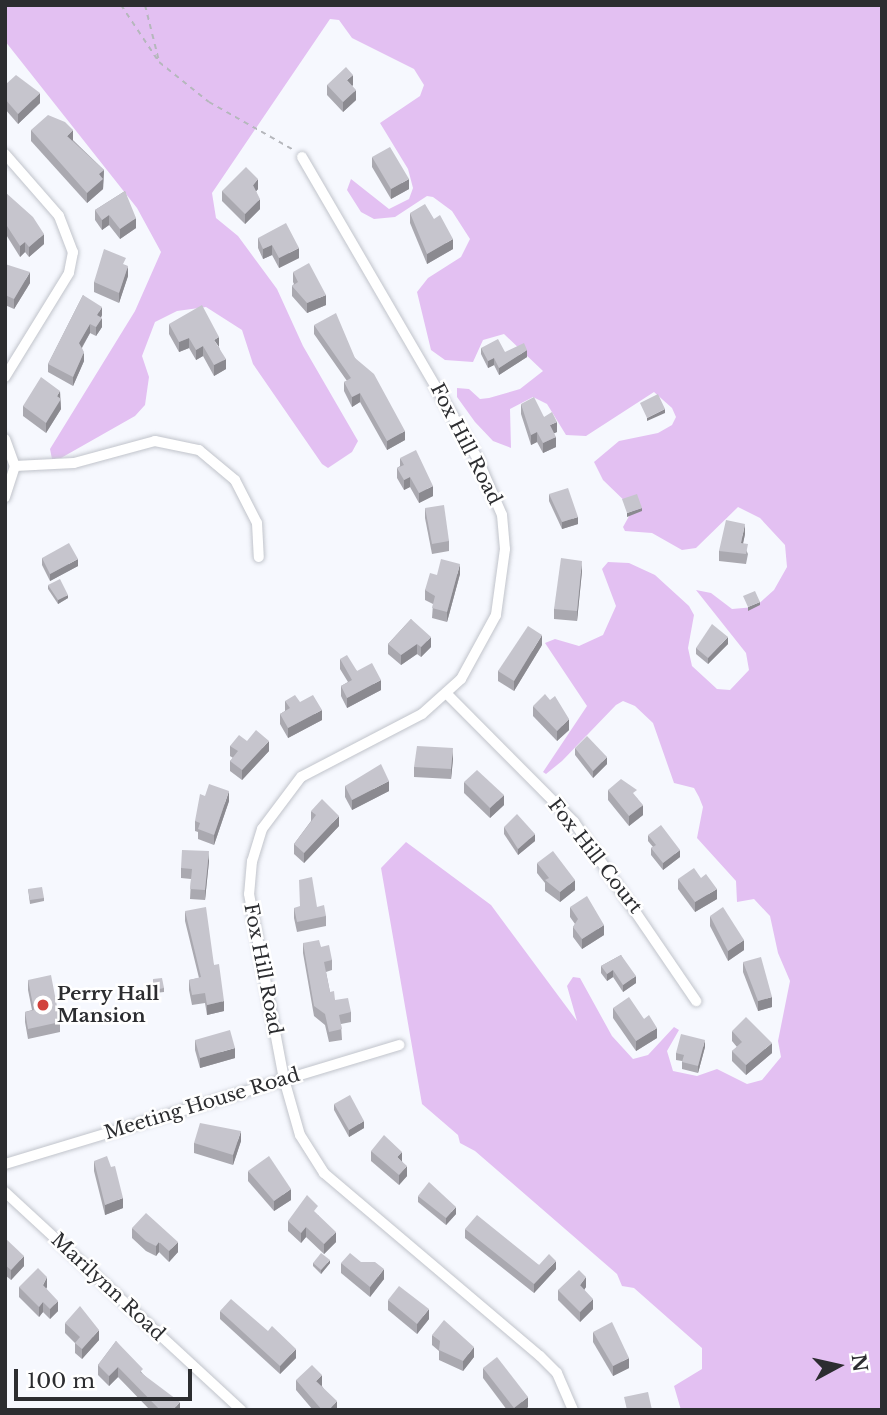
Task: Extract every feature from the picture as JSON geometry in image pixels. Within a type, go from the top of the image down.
[{"type":"street","points":[[5,154],[59,216],[73,252],[69,273],[5,377]]},
{"type":"street","name":"Fox Hill Road","points":[[302,157],[422,358],[502,516],[504,577],[495,615],[461,679],[447,694],[422,714],[301,777],[262,829],[252,861],[249,894],[284,1079],[300,1135],[324,1173],[540,1356],[557,1373],[573,1410]]},
{"type":"street","points":[[5,439],[15,466],[5,497]]},
{"type":"street","points":[[15,466],[74,463],[155,441],[199,450],[224,467],[235,480],[257,523],[260,557]]},
{"type":"street","name":"Fox Hill Court","points":[[447,694],[574,822],[696,1001]]},
{"type":"street","name":"Meeting House Road","points":[[5,1164],[399,1045]]},
{"type":"street","name":"Marilynn Road","points":[[5,1192],[241,1410]]},
{"type":"path","points":[[121,5],[159,62],[209,102],[270,132],[302,157]]},
{"type":"path","points":[[145,5],[159,62]]},
{"type":"shaded area","points":[[5,5],[882,5],[882,1410],[681,1410],[674,1386],[702,1369],[702,1348],[634,1288],[622,1286],[617,1274],[475,1151],[460,1143],[458,1135],[422,1104],[381,868],[406,842],[491,905],[577,1021],[567,986],[573,977],[580,978],[612,1036],[633,1059],[648,1055],[674,1027],[679,1030],[667,1051],[673,1071],[697,1076],[717,1069],[747,1084],[762,1080],[781,1057],[778,1041],[790,981],[778,953],[770,916],[754,899],[737,902],[736,881],[697,838],[703,807],[699,797],[694,788],[674,783],[653,723],[635,706],[623,701],[616,705],[562,761],[546,774],[543,772],[587,706],[545,643],[555,639],[579,646],[603,635],[616,606],[602,569],[608,562],[629,563],[655,575],[689,606],[694,615],[688,648],[692,666],[717,689],[730,690],[749,670],[746,653],[696,590],[711,593],[732,609],[755,607],[774,590],[787,567],[785,545],[760,518],[738,507],[696,548],[682,550],[652,533],[625,531],[623,527],[633,509],[603,480],[594,462],[619,441],[658,433],[672,425],[676,417],[672,408],[654,392],[586,436],[566,435],[547,404],[533,397],[510,409],[511,448],[493,441],[475,422],[457,397],[457,388],[469,389],[480,399],[489,398],[520,389],[543,371],[504,334],[483,340],[473,362],[445,360],[431,350],[417,292],[428,278],[461,257],[470,239],[452,211],[433,197],[427,196],[395,217],[374,219],[361,212],[347,190],[351,179],[389,209],[409,199],[413,188],[408,169],[380,123],[420,96],[424,85],[414,69],[352,38],[339,20],[330,19],[212,193],[216,218],[238,236],[277,289],[303,346],[358,441],[352,452],[328,468],[322,464],[253,364],[242,330],[206,307],[177,311],[155,322],[142,356],[149,377],[145,405],[135,416],[61,458],[52,459],[50,449],[135,311],[161,252],[137,208],[5,41]]},
{"type":"building","points":[[346,67],[353,75],[347,80],[356,90],[343,102],[327,85]]},
{"type":"building","points":[[16,75],[40,93],[18,114],[5,99],[5,85]]},
{"type":"building","points":[[48,115],[65,122],[73,130],[67,136],[104,170],[99,174],[103,179],[87,193],[31,130]]},
{"type":"building","points":[[390,147],[409,179],[391,189],[372,157]]},
{"type":"building","points":[[246,167],[258,179],[253,185],[260,199],[245,214],[222,191]]},
{"type":"building","points":[[125,191],[136,218],[120,229],[109,215],[102,220],[95,210]]},
{"type":"building","points":[[5,192],[33,217],[44,234],[29,247],[25,242],[20,246],[5,223]]},
{"type":"building","points":[[425,204],[434,219],[440,215],[453,239],[427,254],[410,213]]},
{"type":"building","points":[[286,223],[299,248],[279,258],[272,245],[263,249],[258,238]]},
{"type":"building","points":[[104,249],[126,258],[123,264],[128,266],[119,293],[94,282]]},
{"type":"building","points":[[309,263],[326,295],[307,303],[292,286],[298,282],[293,272]]},
{"type":"building","points":[[5,264],[30,272],[14,299],[5,295]]},
{"type":"building","points":[[83,295],[102,307],[97,315],[102,318],[96,327],[90,324],[79,343],[84,352],[73,377],[48,364]]},
{"type":"building","points":[[202,305],[219,337],[214,340],[226,359],[214,365],[203,346],[196,350],[189,338],[179,342],[169,324]]},
{"type":"building","points":[[336,313],[355,358],[374,374],[405,431],[387,441],[360,393],[352,397],[344,382],[351,378],[314,325]]},
{"type":"building","points":[[498,339],[505,352],[524,343],[527,350],[499,368],[494,358],[488,361],[481,348]]},
{"type":"building","points":[[41,377],[60,391],[57,396],[61,399],[46,423],[23,406]]},
{"type":"building","points":[[658,394],[665,409],[647,418],[640,403]]},
{"type":"building","points":[[534,397],[544,417],[552,412],[557,422],[550,425],[556,437],[543,443],[537,432],[531,435],[521,404]]},
{"type":"building","points":[[416,450],[433,486],[419,493],[410,477],[404,480],[397,468],[404,465],[400,458]]},
{"type":"building","points":[[568,488],[578,517],[562,522],[549,494]]},
{"type":"building","points":[[637,494],[642,508],[627,513],[622,499]]},
{"type":"building","points":[[444,505],[449,541],[432,544],[425,508]]},
{"type":"building","points":[[726,520],[745,524],[741,543],[748,544],[746,554],[719,551]]},
{"type":"building","points":[[69,543],[78,559],[50,574],[42,558]]},
{"type":"building","points":[[561,558],[582,561],[577,611],[554,609]]},
{"type":"building","points":[[441,559],[460,564],[447,612],[432,608],[435,596],[425,590],[430,573],[437,575]]},
{"type":"building","points":[[60,579],[68,595],[58,600],[48,585]]},
{"type":"building","points":[[755,591],[760,602],[748,607],[743,596]]},
{"type":"building","points":[[411,619],[431,637],[421,647],[417,644],[401,655],[388,644]]},
{"type":"building","points":[[712,624],[728,637],[708,658],[696,648]]},
{"type":"building","points":[[528,626],[542,635],[514,681],[498,671]]},
{"type":"building","points":[[347,655],[357,671],[372,663],[381,680],[347,698],[341,686],[352,680],[340,659]]},
{"type":"building","points":[[545,694],[550,700],[555,696],[569,719],[557,731],[533,706]]},
{"type":"building","points":[[295,695],[300,702],[313,695],[322,710],[288,728],[280,714],[290,708],[285,701]]},
{"type":"building","points":[[256,730],[269,741],[242,770],[230,761],[238,751],[230,746],[239,735],[247,741]]},
{"type":"building","points":[[587,736],[607,757],[593,771],[575,748]]},
{"type":"building","points":[[417,746],[453,748],[451,769],[414,767]]},
{"type":"building","points":[[381,764],[389,781],[352,800],[345,786]]},
{"type":"building","points":[[477,770],[504,795],[490,808],[464,782]]},
{"type":"building","points":[[621,779],[637,790],[633,793],[643,805],[629,816],[608,790]]},
{"type":"building","points":[[209,784],[229,791],[214,835],[198,829],[200,823],[195,821],[200,794],[205,796]]},
{"type":"building","points":[[322,799],[339,816],[304,853],[294,844],[316,815],[311,811]]},
{"type":"building","points":[[517,814],[535,834],[518,849],[504,827]]},
{"type":"building","points":[[661,825],[680,850],[663,863],[651,848],[656,845],[648,835]]},
{"type":"building","points":[[182,850],[209,851],[205,890],[190,889],[192,869],[181,868]]},
{"type":"building","points":[[553,851],[575,880],[560,892],[545,880],[549,878],[537,863]]},
{"type":"building","points":[[694,868],[701,878],[706,874],[717,889],[695,902],[678,879]]},
{"type":"building","points":[[312,877],[317,907],[324,905],[326,916],[297,922],[294,908],[300,906],[299,880]]},
{"type":"building","points":[[42,887],[44,898],[30,900],[28,889]]},
{"type":"building","points":[[587,896],[604,925],[582,939],[573,927],[578,919],[570,907]]},
{"type":"building","points":[[206,907],[214,965],[219,964],[224,1001],[207,1005],[205,993],[192,995],[189,980],[201,977],[185,911]]},
{"type":"building","points":[[723,907],[744,940],[728,951],[710,916]]},
{"type":"building","points":[[319,940],[321,947],[329,945],[332,960],[324,962],[330,992],[334,991],[335,1000],[348,998],[351,1012],[339,1015],[342,1029],[329,1032],[325,1014],[314,1006],[303,943]]},
{"type":"building","points":[[621,955],[636,976],[623,985],[613,970],[607,974],[601,966]]},
{"type":"building","points":[[761,957],[772,997],[758,1001],[743,962]]},
{"type":"building","name":"Perry Hall Mansion","points":[[51,975],[60,1022],[28,1029],[25,1012],[34,1010],[28,980]]},
{"type":"building","points":[[162,978],[164,988],[155,990],[153,979]]},
{"type":"building","points":[[629,997],[644,1019],[649,1015],[657,1028],[636,1041],[613,1008]]},
{"type":"building","points":[[746,1017],[772,1043],[746,1065],[732,1051],[742,1042],[732,1031]]},
{"type":"building","points":[[230,1030],[235,1048],[200,1058],[195,1040]]},
{"type":"building","points":[[681,1034],[705,1040],[698,1066],[682,1062],[684,1055],[676,1053]]},
{"type":"building","points":[[350,1095],[364,1121],[349,1130],[334,1104]]},
{"type":"building","points":[[200,1123],[241,1131],[233,1155],[194,1143]]},
{"type":"building","points":[[384,1135],[402,1152],[397,1157],[407,1166],[399,1175],[371,1151]]},
{"type":"building","points":[[107,1156],[111,1167],[115,1166],[123,1198],[105,1205],[94,1161]]},
{"type":"building","points":[[269,1156],[291,1189],[274,1201],[248,1171]]},
{"type":"building","points":[[429,1182],[456,1207],[446,1218],[418,1196]]},
{"type":"building","points":[[307,1195],[318,1206],[314,1211],[336,1232],[324,1244],[306,1227],[301,1233],[288,1221]]},
{"type":"building","points":[[146,1213],[178,1242],[169,1251],[159,1242],[156,1246],[146,1241],[132,1228]]},
{"type":"building","points":[[477,1215],[539,1265],[549,1254],[556,1261],[534,1284],[465,1229]]},
{"type":"building","points":[[5,1238],[24,1256],[11,1270],[5,1265]]},
{"type":"building","points":[[321,1253],[330,1260],[321,1270],[313,1263]]},
{"type":"building","points":[[350,1253],[361,1262],[375,1262],[384,1269],[370,1287],[341,1263]]},
{"type":"building","points":[[38,1268],[47,1277],[43,1285],[58,1301],[50,1309],[43,1302],[39,1307],[19,1287]]},
{"type":"building","points":[[579,1270],[586,1277],[580,1285],[593,1299],[580,1312],[558,1290]]},
{"type":"building","points":[[399,1286],[429,1309],[417,1324],[388,1300]]},
{"type":"building","points":[[231,1299],[268,1331],[272,1326],[296,1349],[280,1366],[220,1311]]},
{"type":"building","points":[[80,1306],[99,1330],[82,1349],[75,1343],[80,1337],[65,1323]]},
{"type":"building","points":[[444,1320],[474,1347],[463,1361],[439,1350],[440,1341],[432,1335]]},
{"type":"building","points":[[612,1322],[629,1358],[613,1366],[593,1332]]},
{"type":"building","points":[[116,1341],[143,1369],[140,1372],[180,1402],[173,1410],[160,1410],[118,1367],[109,1376],[98,1365]]},
{"type":"building","points":[[497,1357],[528,1397],[514,1408],[483,1368]]},
{"type":"building","points":[[312,1365],[322,1375],[316,1381],[337,1401],[329,1410],[322,1410],[296,1380]]},
{"type":"building","points":[[648,1392],[652,1410],[627,1410],[624,1397]]},
{"type":"place","name":"Perry Hall Mansion","points":[[43,1005]]}]
